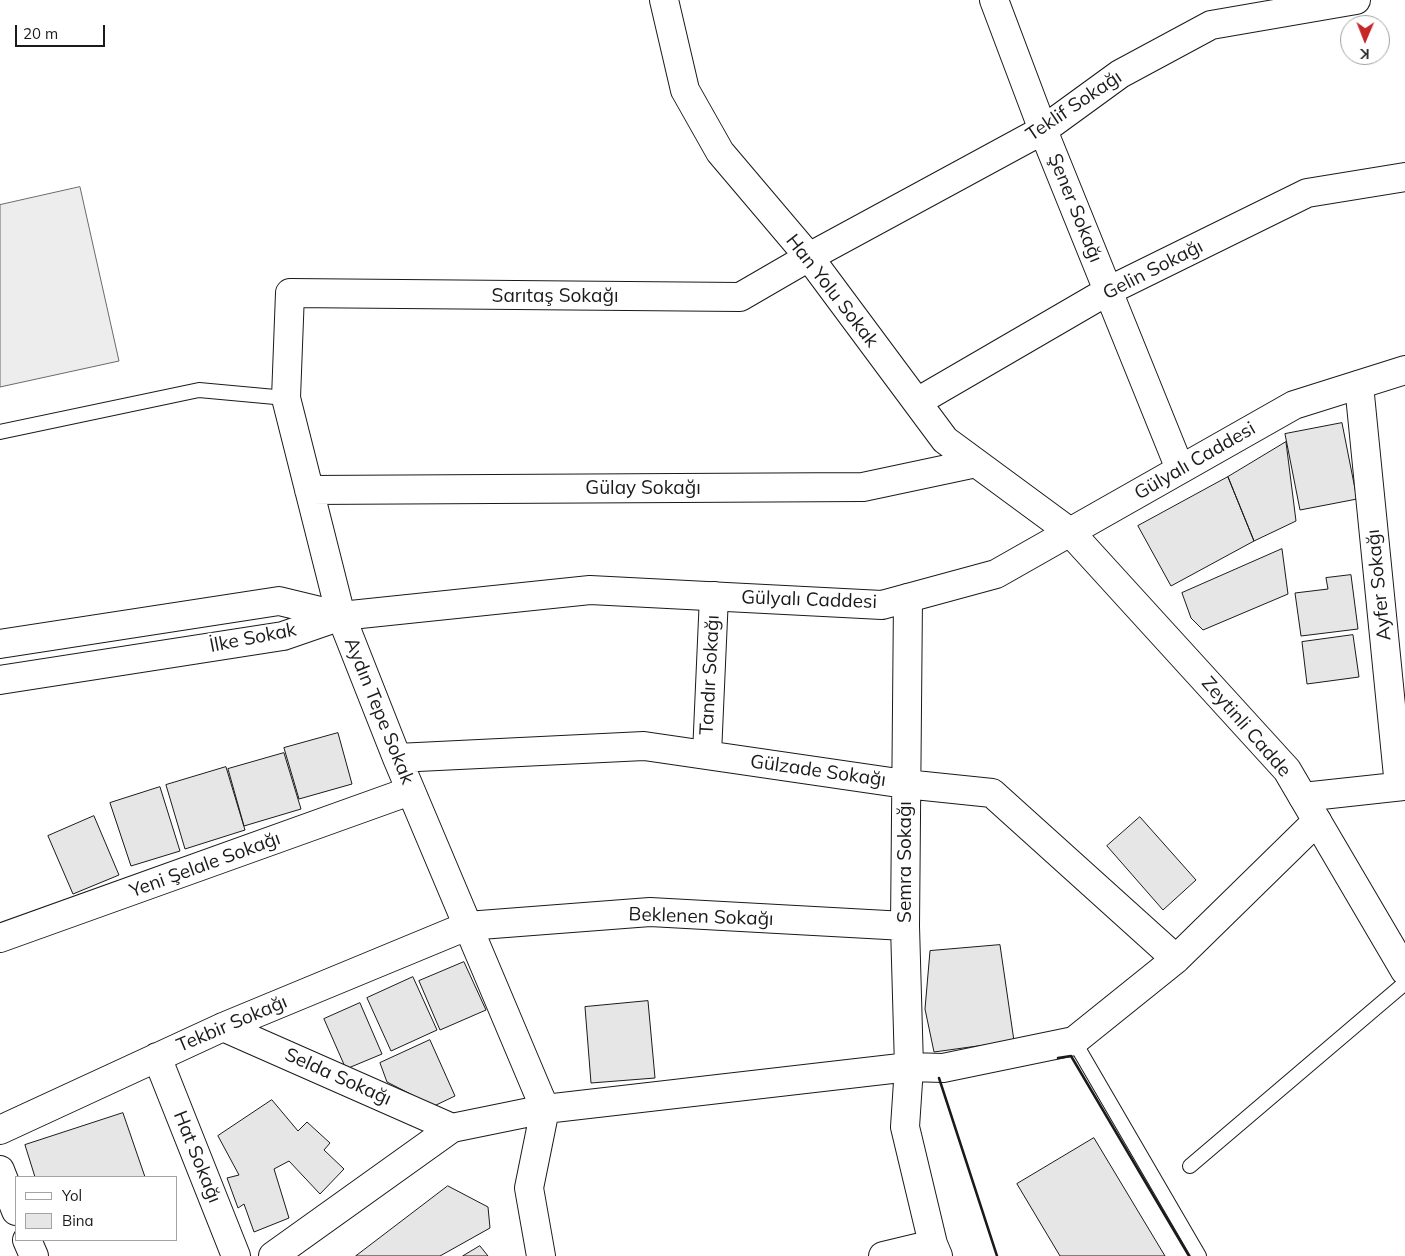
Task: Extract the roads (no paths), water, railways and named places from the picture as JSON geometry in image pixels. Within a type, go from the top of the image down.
[{"type":"street","name":"Han Yolu Sokak","points":[[664,0],[685,90],[720,152],[808,257],[945,440],[1070,532]]},
{"type":"street","name":"Şener Sokağı","points":[[994,0],[1043,130],[1180,469]]},
{"type":"street","name":"Teklif Sokağı","points":[[808,257],[1043,130],[1120,74],[1211,25],[1356,0]]},
{"type":"street","name":"Gelin Sokağı","points":[[917,402],[1108,291],[1307,194],[1405,177]]},
{"type":"street","name":"Sarıtaş Sokağı","points":[[290,293],[740,297],[808,257]]},
{"type":"street","name":"Aydın Tepe Sokak","points":[[290,293],[286,398],[341,616],[396,758],[546,1109]]},
{"type":"street","name":"Gülyalı Caddesi","points":[[341,616],[590,590],[882,605],[996,574],[1294,405],[1405,370]]},
{"type":"street","name":"Ayfer Sokağı","points":[[1359,385],[1402,786]]},
{"type":"street","name":"Gülay Sokağı","points":[[309,490],[863,487],[976,463]]},
{"type":"street","name":"Zeytinli Cadde","points":[[1070,532],[1287,770],[1405,971]]},
{"type":"street","name":"Tandır Sokağı","points":[[707,754],[714,596]]},
{"type":"street","name":"Semra Sokağı","points":[[908,598],[905,926],[909,1067],[905,1128],[936,1250]]},
{"type":"street","name":"İlke Sokak","points":[[0,644],[279,601],[341,616]]},
{"type":"street","name":"İlke Sokak","points":[[0,680],[283,636],[341,616]]},
{"type":"street","name":"Gülzade Sokağı","points":[[396,758],[644,746],[905,784],[992,793],[1176,959]]},
{"type":"street","points":[[1303,798],[1402,786]]},
{"type":"street","name":"Yeni Şelale Sokağı","points":[[0,938],[410,791]]},
{"type":"street","points":[[273,1256],[452,1128],[546,1109],[909,1067],[943,1068],[1074,1041],[1176,959],[1317,821]]},
{"type":"street","name":"Beklenen Sokağı","points":[[467,926],[650,912],[905,926]]},
{"type":"street","name":"Tekbir Sokağı","points":[[0,1130],[223,1027],[467,926]]},
{"type":"street","name":"Selda Sokağı","points":[[223,1027],[452,1128]]},
{"type":"street","name":"Hat Sokağı","points":[[157,1057],[236,1256]]},
{"type":"street","points":[[541,1256],[529,1188],[546,1109]]},
{"type":"street","points":[[0,1170],[15,1209]]},
{"type":"street","points":[[27,1241],[34,1256]]},
{"type":"street","points":[[883,1256],[936,1250]]},
{"type":"lane","points":[[0,432],[199,390],[286,398]]},
{"type":"lane","points":[[1190,1166],[1405,984]]},
{"type":"lane","points":[[1074,1041],[1199,1256]]}]
